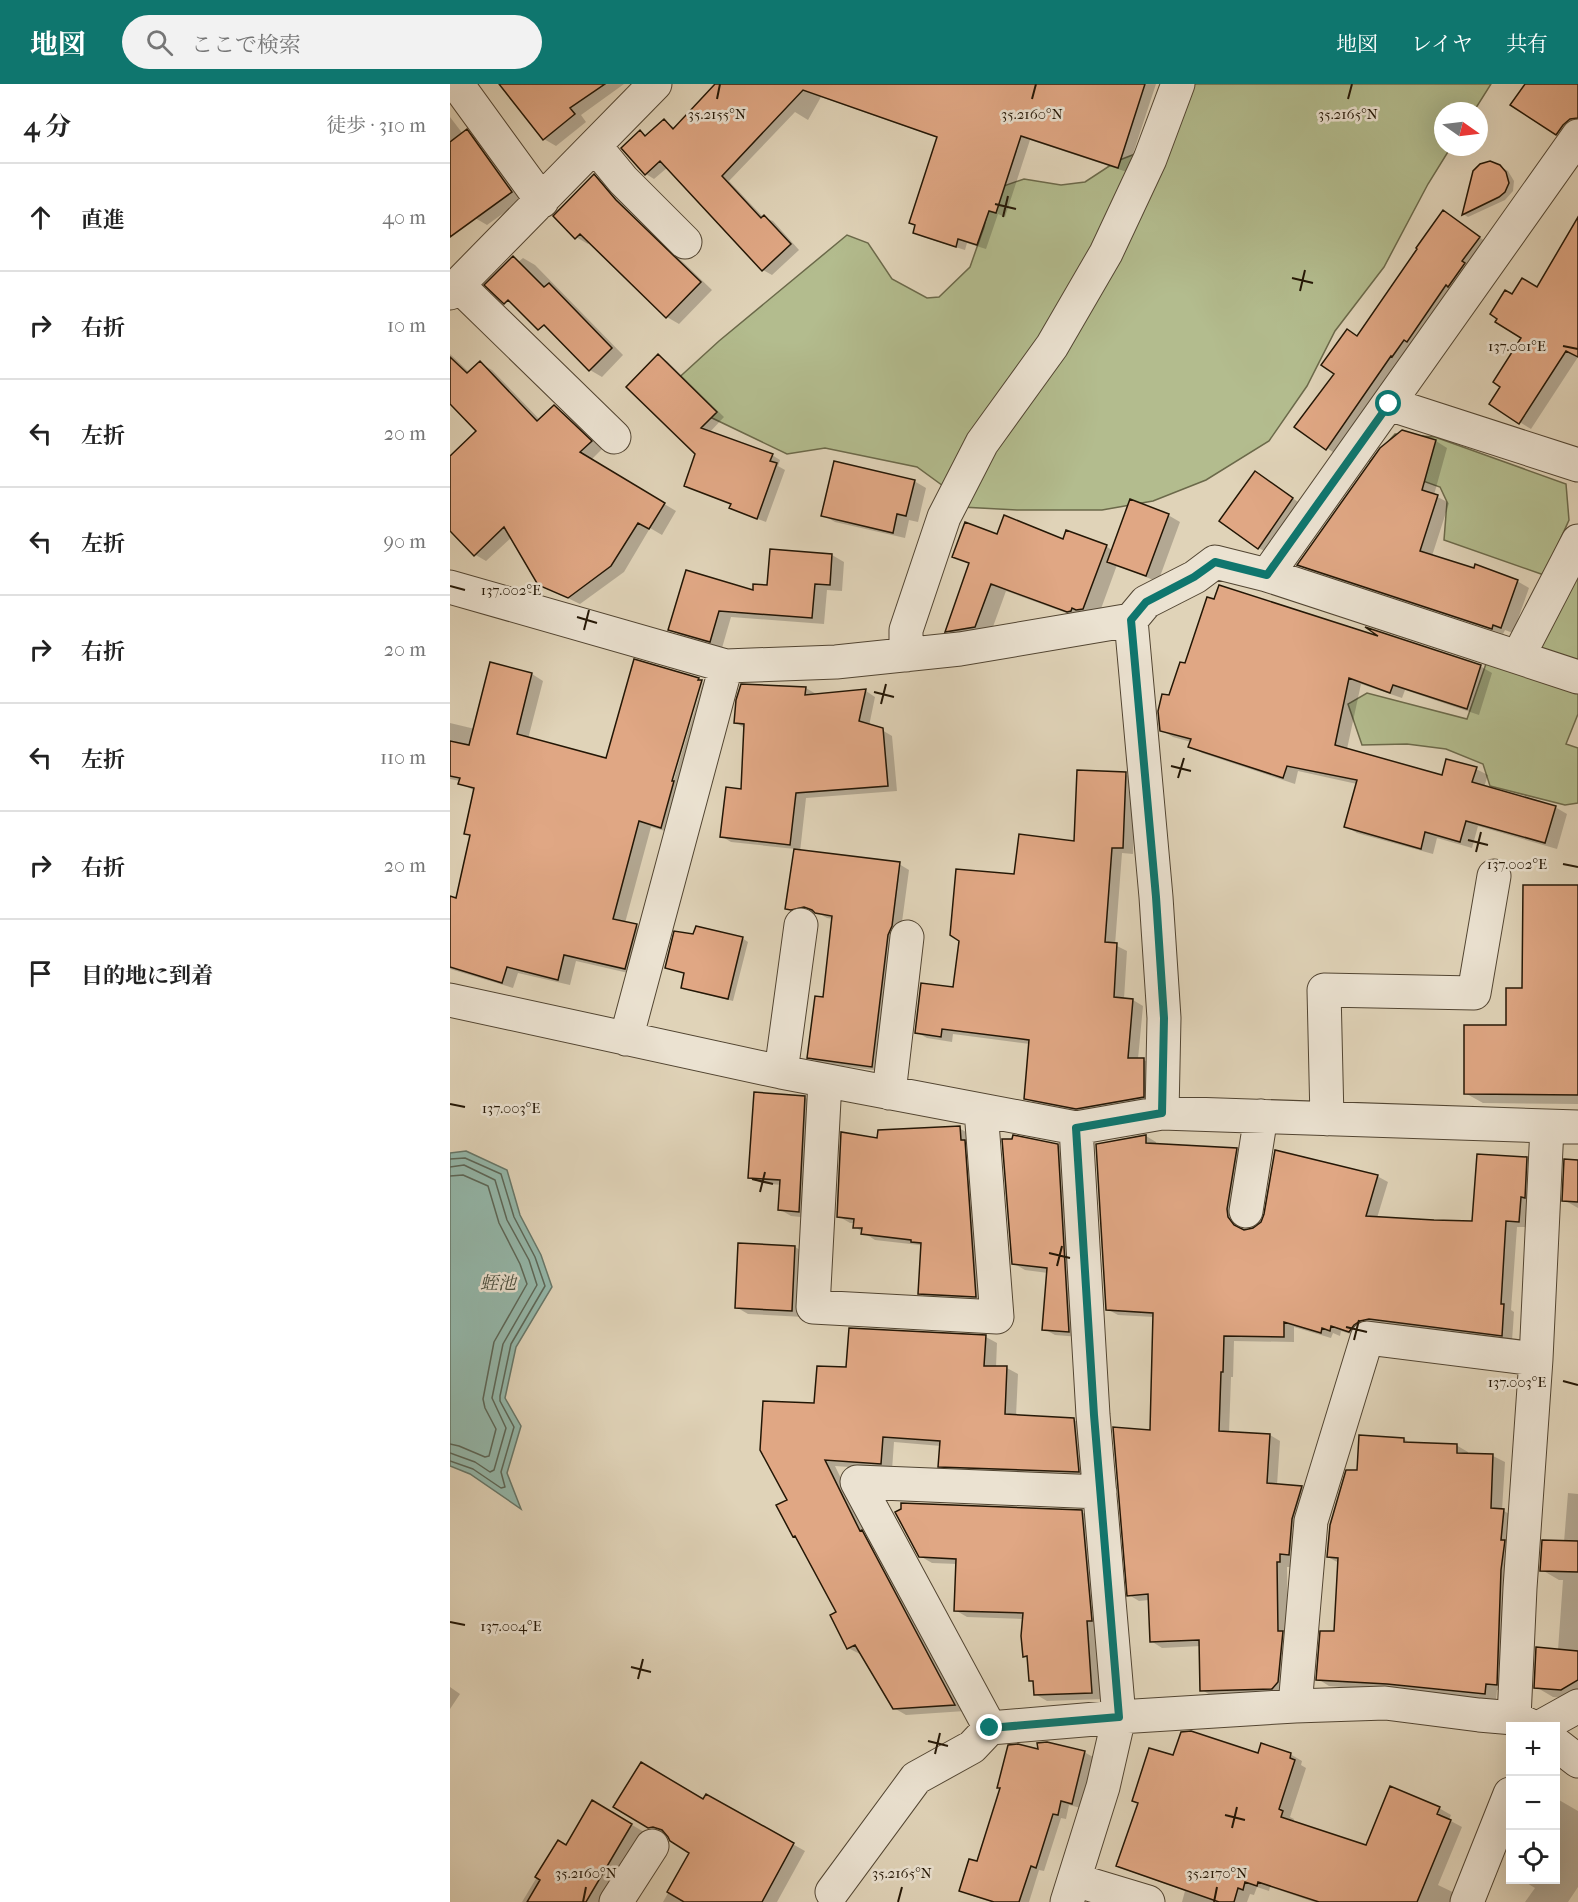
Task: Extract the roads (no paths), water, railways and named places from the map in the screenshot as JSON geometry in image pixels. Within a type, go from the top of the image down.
[{"type":"street","points":[[457,84],[542,201]]},
{"type":"street","points":[[614,437],[454,289],[655,84]]},
{"type":"street","points":[[906,655],[906,630],[944,517],[982,443],[1052,346],[1106,253],[1150,159],[1178,84]]},
{"type":"street","points":[[1267,575],[1578,136]]},
{"type":"street","points":[[595,146],[623,180],[685,242]]},
{"type":"street","points":[[1389,404],[1578,465]]},
{"type":"street","points":[[1518,657],[1578,541]]},
{"type":"street","points":[[450,587],[726,666],[836,662],[960,649],[1131,620],[1146,602],[1194,577],[1215,562],[1267,575],[1578,677]]},
{"type":"street","points":[[1131,620],[1155,885],[1163,1007],[1162,1113]]},
{"type":"street","points":[[626,1038],[726,666]]},
{"type":"street","points":[[1327,1119],[1324,990],[1474,993],[1494,876]]},
{"type":"street","points":[[781,1072],[801,925]]},
{"type":"street","points":[[889,1093],[907,937]]},
{"type":"street","points":[[450,1000],[825,1081],[1076,1128],[1162,1113],[1563,1127],[1536,1359],[1520,1588],[1529,1722]]},
{"type":"street","points":[[825,1081],[813,1307],[997,1317],[981,1110]]},
{"type":"street","points":[[1246,1211],[1261,1116]]},
{"type":"street","points":[[1076,1128],[1094,1415],[1119,1717],[1103,1787],[1071,1891],[1148,1902]]},
{"type":"street","points":[[1296,1706],[1311,1521],[1367,1338],[1536,1359]]},
{"type":"street","points":[[990,1728],[856,1482],[1100,1492]]},
{"type":"street","points":[[831,1898],[916,1778],[972,1747],[990,1728],[1119,1717],[1385,1703],[1518,1722]]},
{"type":"street","points":[[1534,1722],[1578,1706]]},
{"type":"street","points":[[1560,1747],[1578,1761]]},
{"type":"street","points":[[1467,1902],[1506,1804]]},
{"type":"street","points":[[616,1902],[651,1846]]},
{"type":"water","name":"蛭池","points":[[466,1151],[507,1170],[520,1215],[541,1255],[552,1287],[516,1347],[505,1398],[521,1426],[507,1473],[521,1509],[470,1474],[450,1466],[450,1153]]}]
